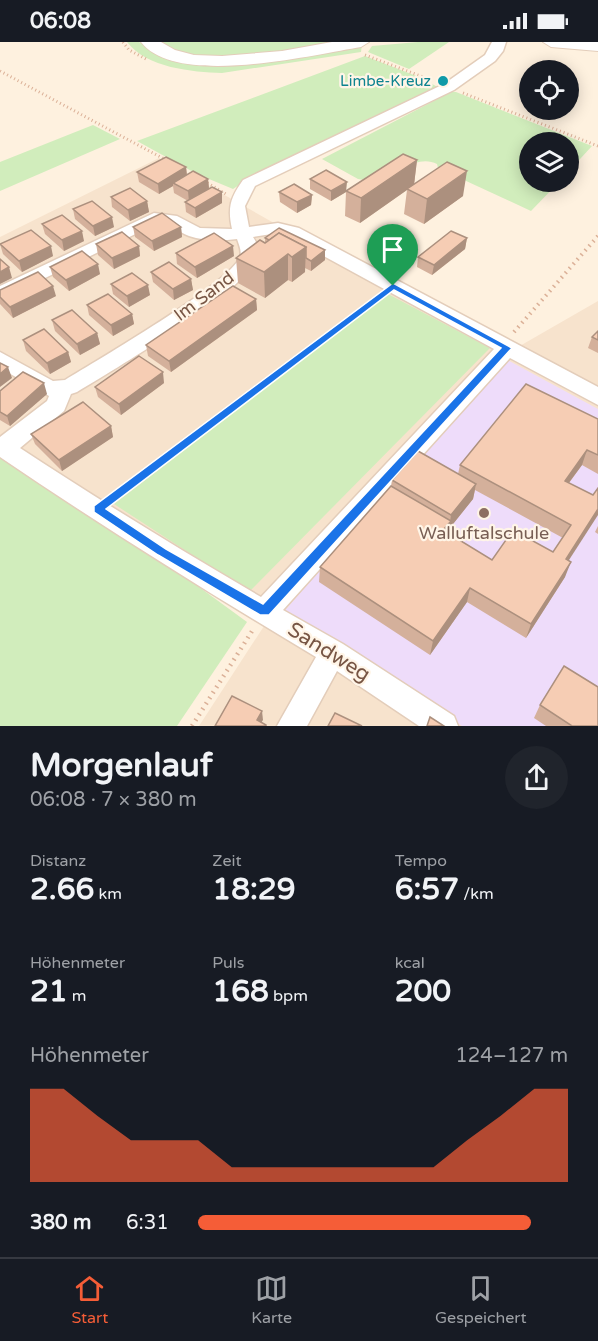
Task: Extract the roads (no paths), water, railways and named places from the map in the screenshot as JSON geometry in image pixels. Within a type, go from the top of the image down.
[{"type":"street","points":[[149,42],[179,57],[215,62],[361,48]]},
{"type":"street","points":[[242,233],[235,207],[249,183],[449,87],[490,58],[499,42]]},
{"type":"street","points":[[551,42],[598,46]]},
{"type":"street","points":[[0,294],[154,218],[167,217],[206,235],[242,233],[268,228],[286,229],[598,397]]},
{"type":"street","name":"Im Sand","points":[[5,445],[56,405],[62,389],[70,387],[213,294],[244,266],[249,258],[249,243],[242,233]]},
{"type":"street","points":[[265,611],[507,348]]},
{"type":"street","points":[[0,359],[50,389],[62,389]]},
{"type":"street","name":"Sandweg","points":[[5,445],[162,552],[265,611],[444,726]]},
{"type":"street","points":[[291,726],[333,653]]},
{"type":"place","name":"Limbe-Kreuz","points":[[443,81]]},
{"type":"place","name":"Walluftalschule","points":[[484,513]]}]
